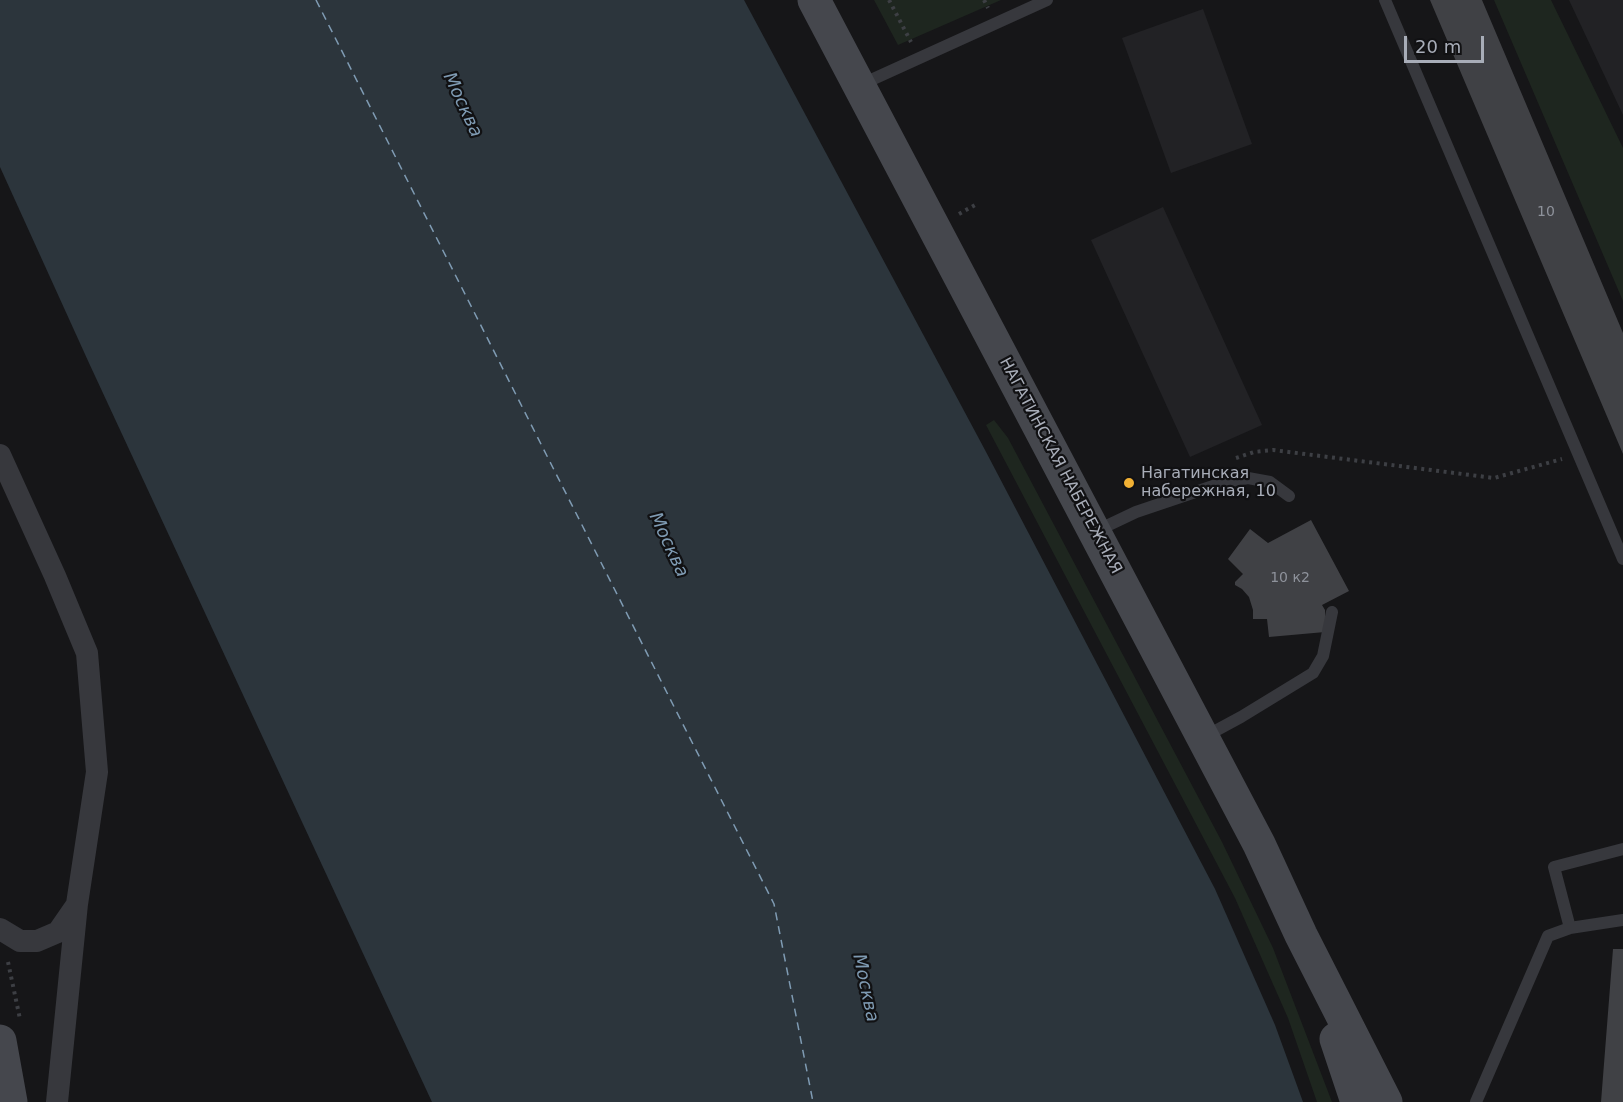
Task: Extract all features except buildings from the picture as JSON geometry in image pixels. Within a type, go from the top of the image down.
[{"type":"main road","name":"НАГАТИНСКАЯ НАБЕРЕЖНАЯ","points":[[814,0],[1259,844],[1301,935],[1386,1102]]},
{"type":"main road","name":"НАГАТИНСКАЯ НАБЕРЕЖНАЯ","points":[[1301,935],[1357,1102]]},
{"type":"main road","points":[[10,1031],[11,1102]]},
{"type":"street","points":[[0,455],[87,653],[98,772],[77,904],[57,1102]]},
{"type":"street","points":[[1,930],[20,941],[37,941],[58,932],[77,904]]},
{"type":"lane","points":[[859,85],[1047,0]]},
{"type":"lane","points":[[1385,0],[1623,559]]},
{"type":"lane","points":[[1095,532],[1136,512],[1226,482],[1248,478],[1270,482],[1290,496]]},
{"type":"lane","points":[[1203,737],[1241,717],[1313,673],[1323,656],[1332,612]]},
{"type":"lane","points":[[1570,928],[1554,867],[1623,849]]},
{"type":"lane","points":[[1476,1102],[1548,936],[1570,928],[1623,920]]},
{"type":"path","points":[[889,0],[920,59]]},
{"type":"path","points":[[1233,460],[1254,452],[1273,450],[1494,478],[1579,454]]},
{"type":"path","points":[[1,930],[10,1031]]},
{"type":"shaded area","points":[[874,0],[1001,0],[898,45]]},
{"type":"shaded area","points":[[1494,0],[1551,0],[1623,148],[1623,301]]},
{"type":"shaded area","points":[[1569,0],[1623,0],[1623,115]]},
{"type":"shaded area","points":[[1203,9],[1252,144],[1171,173],[1122,38]]},
{"type":"shaded area","points":[[1163,207],[1262,425],[1190,457],[1091,240]]},
{"type":"shaded area","points":[[994,420],[1008,438],[1222,842],[1273,948],[1332,1102],[1317,1102],[1288,1018],[1235,898],[986,425]]},
{"type":"water","name":"Москва","points":[[0,0],[744,0],[985,450],[1215,889],[1275,1025],[1303,1102],[432,1102],[0,167]]},
{"type":"ferry route","points":[[316,0],[774,904],[813,1102]]},
{"type":"place","name":"Нагатинская набережная, 10","points":[[1129,483]]}]
